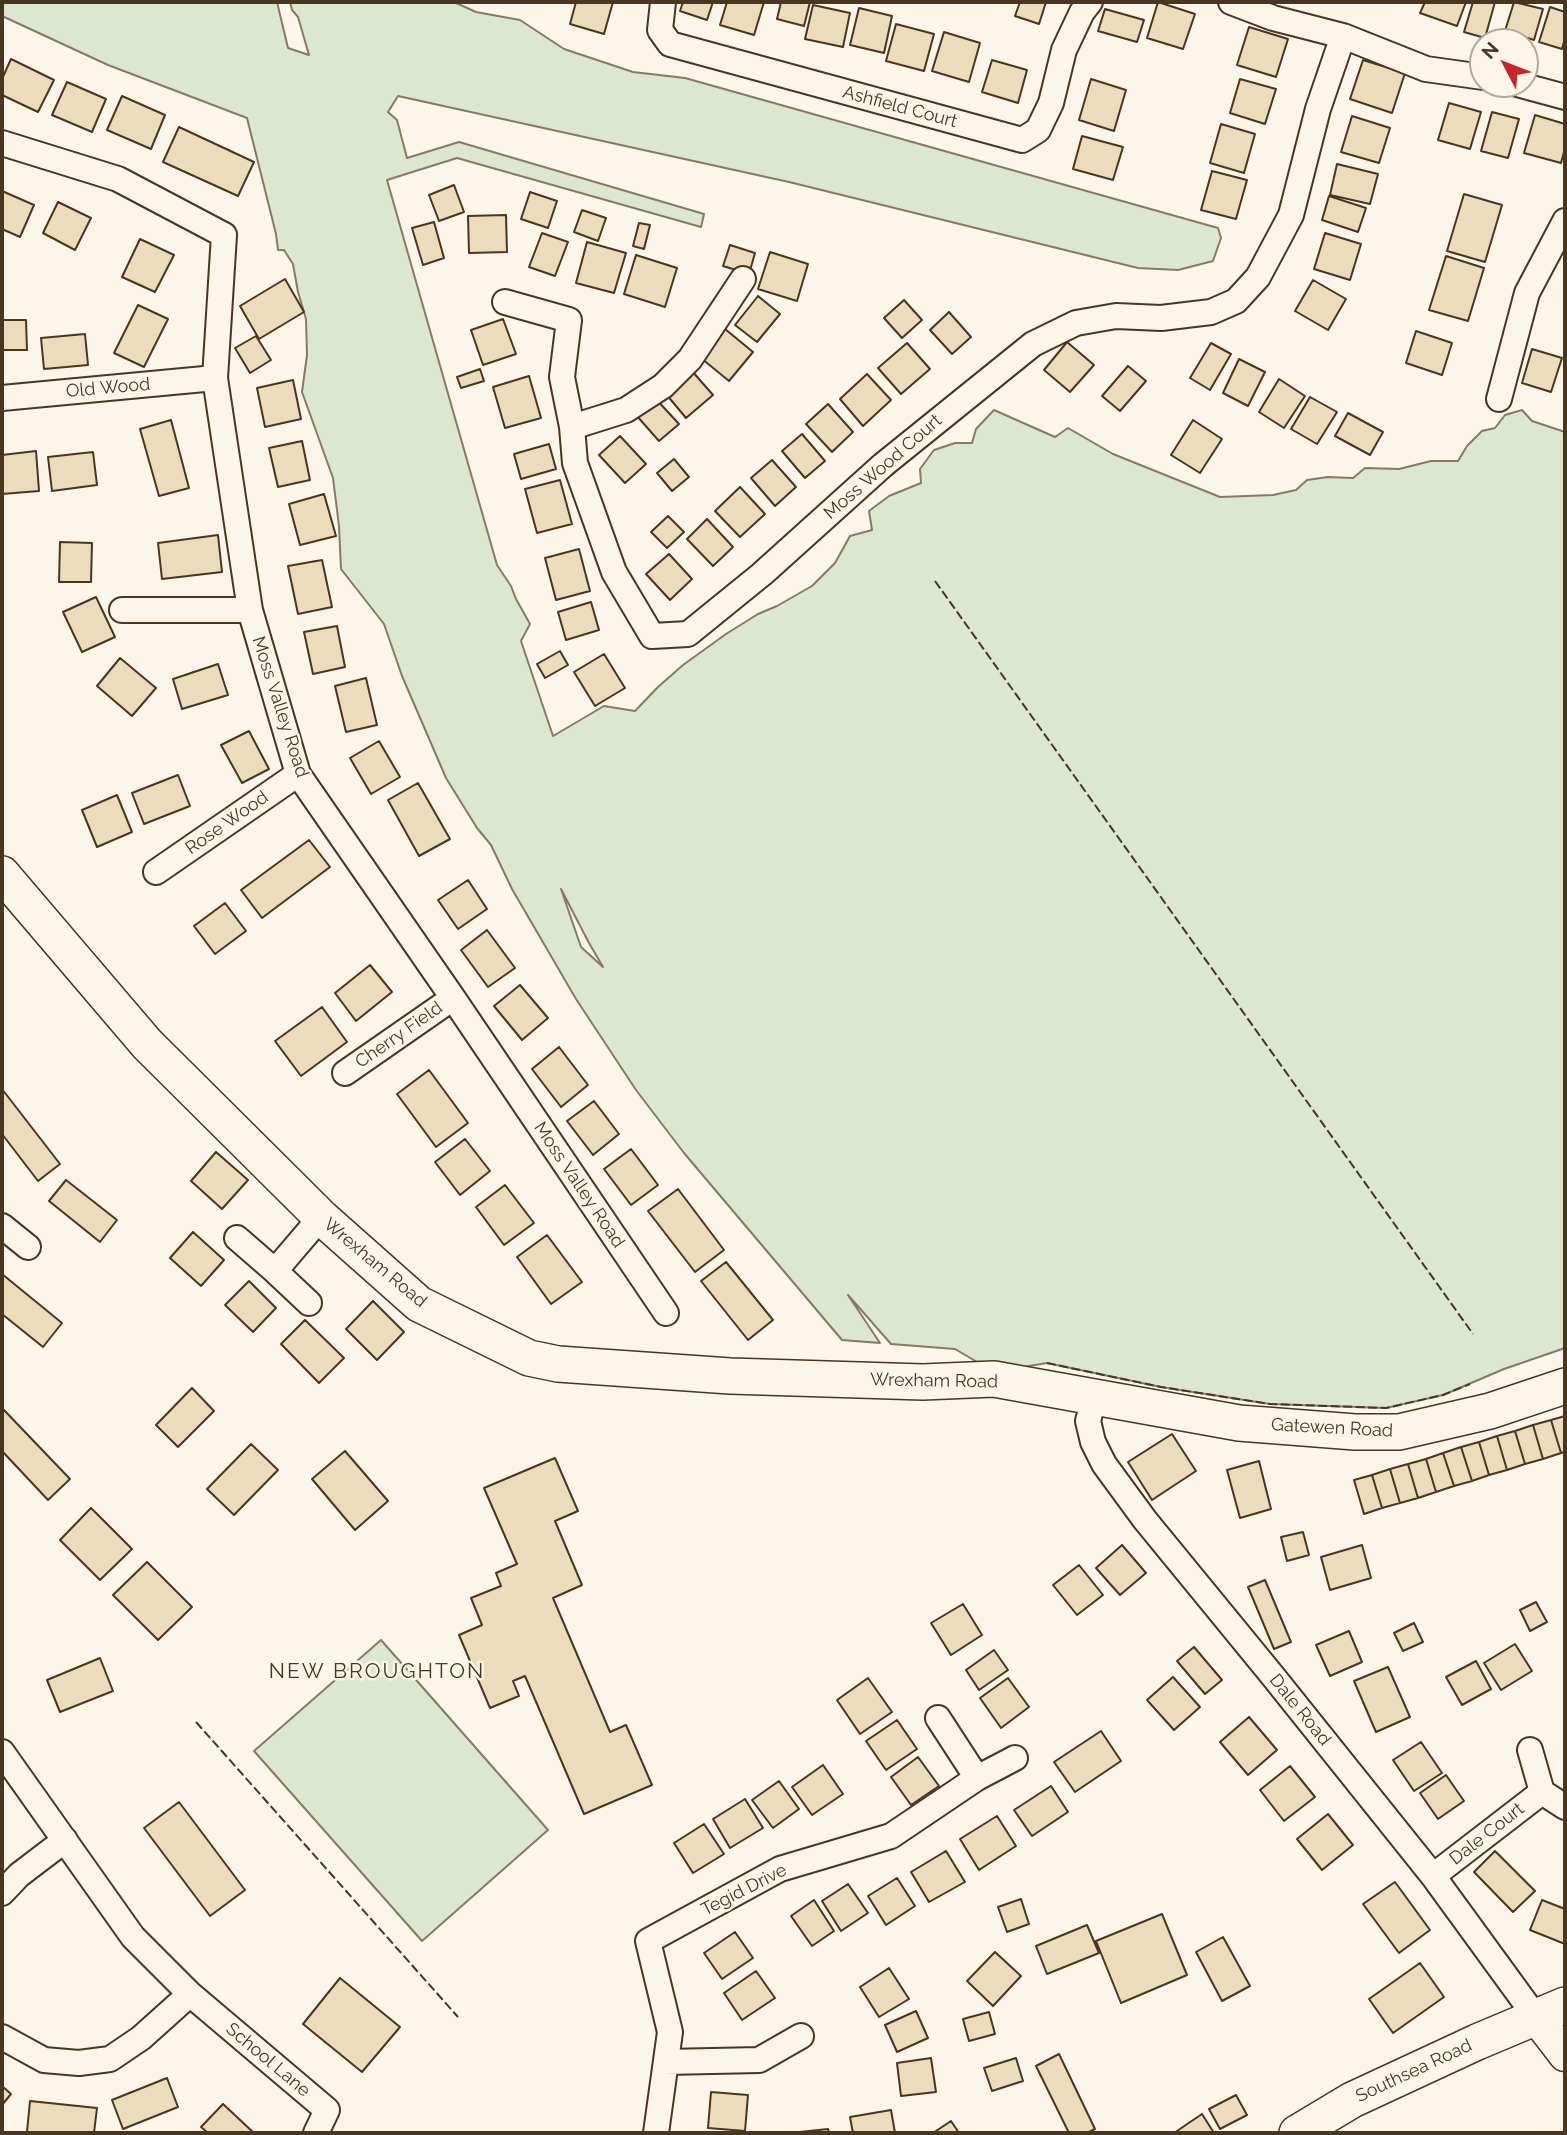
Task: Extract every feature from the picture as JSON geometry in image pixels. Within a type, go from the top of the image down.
[{"type":"main road","name":"Wrexham Road","points":[[2,874],[147,1044],[321,1217],[419,1304],[529,1358],[558,1364],[730,1376],[923,1382],[994,1379],[1094,1398]]},
{"type":"main road","name":"Gatewen Road","points":[[1094,1398],[1239,1423],[1355,1432],[1399,1432],[1490,1411],[1565,1386]]},
{"type":"main road","name":"Southsea Road","points":[[1297,2133],[1352,2100],[1550,2010]]},
{"type":"street","name":"Ashfield Court","points":[[663,2],[660,30],[670,44],[1022,140],[1038,130],[1051,103],[1064,50],[1082,12],[1090,2]]},
{"type":"street","points":[[1231,2],[1273,18],[1343,36],[1426,69],[1469,75]]},
{"type":"street","name":"Moss Wood Court","points":[[505,302],[569,320],[562,377],[572,427],[575,463],[614,572],[652,636],[688,634],[762,574],[883,465],[1033,344],[1076,323],[1116,316],[1161,318],[1211,312],[1236,301],[1258,277],[1291,215],[1318,109],[1343,36]]},
{"type":"street","points":[[1539,90],[1565,97]]},
{"type":"street","name":"Moss Valley Road","points":[[2,143],[118,179],[224,235],[215,378],[250,610],[298,774],[666,1313]]},
{"type":"street","points":[[1499,398],[1527,293],[1565,221]]},
{"type":"street","points":[[572,427],[626,410],[663,386],[690,359],[743,279]]},
{"type":"street","name":"Old Wood","points":[[2,398],[215,378]]},
{"type":"street","points":[[122,610],[250,610]]},
{"type":"street","name":"Rose Wood","points":[[156,872],[298,774]]},
{"type":"street","name":"Cherry Field","points":[[345,1073],[453,998]]},
{"type":"street","points":[[275,1271],[321,1217]]},
{"type":"street","points":[[2,1226],[28,1247]]},
{"type":"street","points":[[237,1238],[309,1303]]},
{"type":"street","name":"Dale Road","points":[[1094,1398],[1088,1421],[1093,1442],[1104,1464],[1145,1520],[1433,1877],[1550,2010]]},
{"type":"street","points":[[938,1718],[976,1778]]},
{"type":"street","name":"Dale Court","points":[[1530,1750],[1542,1792],[1565,1807]]},
{"type":"street","name":"School Lane","points":[[2,1752],[133,1937],[190,1994],[327,2110],[316,2133]]},
{"type":"street","name":"Tegid Drive","points":[[656,2133],[670,2032],[648,1941],[780,1869],[891,1836],[976,1778],[1015,1758]]},
{"type":"street","name":"Dale Court","points":[[1433,1877],[1542,1792]]},
{"type":"street","points":[[2,1893],[19,1875],[65,1840]]},
{"type":"street","points":[[2,2037],[44,2060],[79,2063],[110,2059],[141,2038],[190,1994]]},
{"type":"street","points":[[1550,2010],[1565,2055]]},
{"type":"street","points":[[666,2062],[759,2060],[801,2036]]},
{"type":"green space","points":[[2,2],[277,2],[288,48],[309,55],[298,17],[290,2],[454,2],[476,12],[520,20],[564,49],[633,72],[685,78],[1218,228],[1221,238],[1213,261],[1178,270],[1138,268],[789,182],[398,96],[388,112],[397,120],[407,158],[459,142],[704,214],[701,227],[457,158],[387,180],[497,565],[530,624],[521,641],[553,736],[604,706],[635,711],[683,665],[726,634],[812,586],[835,563],[850,536],[872,530],[869,511],[889,496],[921,483],[920,469],[934,450],[955,443],[972,443],[976,429],[994,410],[1055,437],[1068,428],[1113,454],[1220,497],[1273,495],[1296,490],[1307,480],[1353,478],[1365,468],[1399,469],[1431,461],[1458,461],[1467,446],[1482,431],[1495,428],[1505,415],[1522,410],[1532,421],[1565,432],[1565,1348],[1504,1369],[1443,1395],[1386,1408],[1270,1404],[1161,1387],[1047,1363],[994,1372],[955,1349],[891,1344],[848,1295],[880,1343],[842,1340],[684,1153],[636,1090],[576,999],[512,889],[491,845],[477,828],[446,778],[402,676],[384,624],[341,569],[333,478],[302,392],[307,355],[306,319],[293,264],[284,250],[278,250],[247,118],[108,65],[2,16]],"holes":[[[561,889],[603,967],[581,947]]]},
{"type":"green space","points":[[381,1640],[548,1830],[422,1941],[254,1751]]},
{"type":"building","points":[[576,2],[613,2],[604,34],[570,24]]},
{"type":"building","points":[[683,2],[713,2],[707,20],[680,11]]},
{"type":"building","points":[[727,2],[764,2],[754,35],[720,25]]},
{"type":"building","points":[[781,2],[810,2],[804,26],[777,19]]},
{"type":"building","points":[[1020,2],[1046,2],[1039,24],[1015,16]]},
{"type":"building","points":[[1158,2],[1195,14],[1183,49],[1147,38]]},
{"type":"building","points":[[1425,2],[1466,2],[1457,26],[1420,13]]},
{"type":"building","points":[[1473,2],[1495,2],[1488,28],[1469,28],[1469,33],[1464,32]]},
{"type":"building","points":[[1514,2],[1543,9],[1537,28],[1506,28]]},
{"type":"building","points":[[813,5],[850,13],[843,47],[805,39]]},
{"type":"building","points":[[1550,7],[1565,12],[1565,38],[1562,49],[1539,42]]},
{"type":"building","points":[[859,8],[892,16],[884,53],[850,45]]},
{"type":"building","points":[[1105,9],[1144,20],[1137,42],[1098,31]]},
{"type":"building","points":[[896,24],[934,34],[924,71],[886,61]]},
{"type":"building","points":[[1249,27],[1288,39],[1276,77],[1237,65]]},
{"type":"building","points":[[944,32],[980,43],[969,82],[932,71]]},
{"type":"building","points":[[11,59],[54,80],[38,112],[2,95],[2,79]]},
{"type":"building","points":[[992,60],[1027,70],[1018,103],[982,92]]},
{"type":"building","points":[[1363,60],[1405,73],[1392,113],[1350,99]]},
{"type":"building","points":[[1091,79],[1126,90],[1114,131],[1079,120]]},
{"type":"building","points":[[1240,79],[1276,89],[1265,124],[1230,113]]},
{"type":"building","points":[[67,82],[106,99],[92,132],[52,115]]},
{"type":"building","points":[[122,96],[165,115],[151,149],[107,130]]},
{"type":"building","points":[[1449,103],[1481,112],[1470,149],[1438,140]]},
{"type":"building","points":[[1492,112],[1519,119],[1508,158],[1481,151]]},
{"type":"building","points":[[1535,115],[1565,124],[1565,148],[1561,163],[1524,153]]},
{"type":"building","points":[[1352,116],[1390,128],[1379,163],[1341,152]]},
{"type":"building","points":[[1221,124],[1255,134],[1244,173],[1210,163]]},
{"type":"building","points":[[179,127],[254,162],[238,196],[163,162]]},
{"type":"building","points":[[1082,136],[1123,147],[1113,180],[1073,169]]},
{"type":"building","points":[[1337,164],[1378,174],[1370,204],[1330,195]]},
{"type":"building","points":[[1212,171],[1247,180],[1236,219],[1201,210]]},
{"type":"building","points":[[454,185],[464,212],[439,221],[429,195]]},
{"type":"building","points":[[2,191],[34,205],[20,237],[2,229]]},
{"type":"building","points":[[530,192],[557,201],[548,228],[521,219]]},
{"type":"building","points":[[1464,194],[1502,205],[1485,262],[1447,251]]},
{"type":"building","points":[[1329,196],[1366,208],[1358,232],[1322,220]]},
{"type":"building","points":[[58,202],[91,218],[75,250],[43,233]]},
{"type":"building","points":[[582,210],[606,218],[598,241],[574,232]]},
{"type":"building","points":[[506,215],[507,252],[469,253],[468,216]]},
{"type":"building","points":[[434,222],[444,258],[423,265],[412,228]]},
{"type":"building","points":[[639,223],[650,225],[644,249],[633,246]]},
{"type":"building","points":[[542,233],[568,242],[555,276],[529,267]]},
{"type":"building","points":[[1325,233],[1361,244],[1350,280],[1314,269]]},
{"type":"building","points":[[140,239],[174,255],[155,292],[122,277]]},
{"type":"building","points":[[587,242],[626,253],[614,293],[576,283]]},
{"type":"building","points":[[730,245],[755,253],[749,274],[723,266]]},
{"type":"building","points":[[770,252],[808,264],[797,301],[758,289]]},
{"type":"building","points":[[636,255],[677,268],[665,307],[624,294]]},
{"type":"building","points":[[1446,256],[1484,268],[1468,321],[1429,310]]},
{"type":"building","points":[[285,279],[304,312],[259,339],[240,306]]},
{"type":"building","points":[[1313,280],[1346,299],[1328,330],[1295,311]]},
{"type":"building","points":[[758,296],[780,314],[757,342],[735,325]]},
{"type":"building","points":[[904,300],[922,320],[902,338],[884,318]]},
{"type":"building","points":[[138,305],[168,319],[144,367],[114,353]]},
{"type":"building","points":[[949,312],[971,337],[952,354],[930,330]]},
{"type":"building","points":[[503,319],[516,354],[483,365],[471,330]]},
{"type":"building","points":[[2,320],[26,320],[27,350],[2,350]]},
{"type":"building","points":[[725,329],[753,352],[729,381],[701,358]]},
{"type":"building","points":[[1416,331],[1452,343],[1442,375],[1406,363]]},
{"type":"building","points":[[85,334],[88,365],[44,369],[41,338]]},
{"type":"building","points":[[256,336],[271,360],[250,373],[235,348]]},
{"type":"building","points":[[1067,342],[1094,365],[1070,392],[1044,370]]},
{"type":"building","points":[[907,343],[930,369],[901,394],[878,368]]},
{"type":"building","points":[[1211,343],[1231,354],[1210,390],[1190,378]]},
{"type":"building","points":[[1532,349],[1562,358],[1551,392],[1522,383]]},
{"type":"building","points":[[1239,359],[1265,372],[1248,406],[1223,393]]},
{"type":"building","points":[[1128,366],[1146,381],[1120,411],[1102,396]]},
{"type":"building","points":[[480,369],[484,381],[461,388],[457,377]]},
{"type":"building","points":[[692,371],[713,395],[686,418],[666,394]]},
{"type":"building","points":[[867,374],[891,400],[863,426],[840,399]]},
{"type":"building","points":[[529,376],[541,418],[505,428],[493,387]]},
{"type":"building","points":[[1279,379],[1305,396],[1284,428],[1259,412]]},
{"type":"building","points":[[293,380],[301,419],[265,427],[257,388]]},
{"type":"building","points":[[1310,397],[1337,412],[1317,444],[1291,429]]},
{"type":"building","points":[[655,398],[679,424],[659,441],[636,415]]},
{"type":"building","points":[[828,404],[853,432],[832,452],[806,424]]},
{"type":"building","points":[[1348,413],[1383,432],[1370,455],[1335,436]]},
{"type":"building","points":[[171,420],[189,488],[159,496],[140,429]]},
{"type":"building","points":[[1193,420],[1222,439],[1200,473],[1171,455]]},
{"type":"building","points":[[802,434],[825,461],[805,478],[782,451]]},
{"type":"building","points":[[620,436],[646,464],[625,483],[599,455]]},
{"type":"building","points":[[302,441],[310,480],[278,487],[269,448]]},
{"type":"building","points":[[549,444],[556,469],[521,479],[514,454]]},
{"type":"building","points":[[36,451],[39,491],[2,494],[2,455]]},
{"type":"building","points":[[93,452],[97,485],[52,491],[48,457]]},
{"type":"building","points":[[674,459],[689,477],[672,491],[657,473]]},
{"type":"building","points":[[772,460],[796,487],[775,506],[751,478]]},
{"type":"building","points":[[560,480],[572,524],[537,533],[525,489]]},
{"type":"building","points":[[740,487],[765,514],[740,537],[715,511]]},
{"type":"building","points":[[324,494],[336,536],[300,545],[289,504]]},
{"type":"building","points":[[668,516],[684,532],[667,548],[651,532]]},
{"type":"building","points":[[707,519],[733,547],[713,566],[687,539]]},
{"type":"building","points":[[218,535],[222,572],[162,579],[158,543]]},
{"type":"building","points":[[60,542],[92,543],[91,582],[59,582]]},
{"type":"building","points":[[579,549],[590,591],[556,600],[545,558]]},
{"type":"building","points":[[669,554],[692,579],[670,600],[646,574]]},
{"type":"building","points":[[322,560],[332,607],[298,614],[288,566]]},
{"type":"building","points":[[96,597],[115,637],[82,652],[63,612]]},
{"type":"building","points":[[591,602],[599,630],[566,640],[558,612]]},
{"type":"building","points":[[337,626],[345,667],[313,674],[304,632]]},
{"type":"building","points":[[560,651],[568,665],[545,678],[537,664]]},
{"type":"building","points":[[604,654],[625,688],[595,706],[574,672]]},
{"type":"building","points":[[120,658],[156,688],[132,716],[97,686]]},
{"type":"building","points":[[218,664],[228,695],[182,709],[173,679]]},
{"type":"building","points":[[366,678],[377,725],[346,732],[335,686]]},
{"type":"building","points":[[249,731],[269,769],[242,783],[221,745]]},
{"type":"building","points":[[379,741],[400,777],[371,794],[350,758]]},
{"type":"building","points":[[178,775],[190,806],[144,824],[132,793]]},
{"type":"building","points":[[418,783],[450,839],[419,856],[388,800]]},
{"type":"building","points":[[117,795],[132,832],[97,847],[82,810]]},
{"type":"building","points":[[309,840],[330,867],[262,918],[241,890]]},
{"type":"building","points":[[468,880],[487,909],[458,929],[438,900]]},
{"type":"building","points":[[225,903],[246,931],[215,954],[194,926]]},
{"type":"building","points":[[487,930],[515,968],[488,987],[461,950]]},
{"type":"building","points":[[370,965],[392,992],[356,1021],[335,993]]},
{"type":"building","points":[[520,985],[548,1018],[522,1040],[494,1006]]},
{"type":"building","points":[[322,1007],[347,1042],[301,1076],[275,1041]]},
{"type":"building","points":[[559,1047],[588,1085],[561,1107],[532,1069]]},
{"type":"building","points":[[429,1070],[468,1123],[436,1147],[397,1094]]},
{"type":"building","points":[[2,1089],[60,1164],[38,1181],[2,1134]]},
{"type":"building","points":[[594,1101],[619,1134],[593,1155],[567,1121]]},
{"type":"building","points":[[465,1139],[490,1171],[460,1195],[435,1162]]},
{"type":"building","points":[[631,1149],[658,1185],[631,1205],[604,1169]]},
{"type":"building","points":[[216,1152],[248,1180],[222,1209],[191,1181]]},
{"type":"building","points":[[66,1180],[117,1220],[100,1242],[49,1201]]},
{"type":"building","points":[[505,1185],[534,1223],[504,1245],[476,1207]]},
{"type":"building","points":[[678,1189],[724,1250],[695,1272],[648,1211]]},
{"type":"building","points":[[193,1232],[224,1260],[201,1286],[170,1258]]},
{"type":"building","points":[[547,1235],[582,1282],[551,1304],[517,1257]]},
{"type":"building","points":[[726,1262],[773,1320],[748,1340],[701,1281]]},
{"type":"building","points":[[2,1274],[62,1323],[43,1347],[2,1314]]},
{"type":"building","points":[[249,1281],[276,1308],[253,1332],[225,1305]]},
{"type":"building","points":[[373,1301],[404,1332],[377,1360],[346,1329]]},
{"type":"building","points":[[305,1320],[344,1358],[319,1383],[281,1344]]},
{"type":"building","points":[[192,1388],[214,1411],[178,1447],[156,1425]]},
{"type":"building","points":[[3,1409],[70,1479],[48,1500],[2,1451]]},
{"type":"building","points":[[1565,1416],[1565,1452],[1561,1453],[1551,1420]]},
{"type":"building","points":[[1551,1420],[1561,1453],[1543,1459],[1533,1425]]},
{"type":"building","points":[[1533,1425],[1543,1459],[1525,1464],[1515,1431]]},
{"type":"building","points":[[1515,1431],[1525,1464],[1507,1470],[1497,1436]]},
{"type":"building","points":[[1172,1434],[1196,1471],[1152,1500],[1128,1462]]},
{"type":"building","points":[[1497,1436],[1507,1470],[1489,1475],[1479,1442]]},
{"type":"building","points":[[1479,1442],[1489,1475],[1472,1481],[1461,1447]]},
{"type":"building","points":[[251,1444],[278,1470],[234,1515],[207,1489]]},
{"type":"building","points":[[1461,1447],[1472,1481],[1454,1486],[1443,1453]]},
{"type":"building","points":[[345,1451],[388,1501],[355,1530],[312,1479]]},
{"type":"building","points":[[1443,1453],[1454,1486],[1436,1492],[1426,1459]]},
{"type":"building","points":[[555,1458],[578,1511],[555,1521],[582,1585],[553,1598],[610,1732],[626,1725],[652,1785],[584,1814],[525,1676],[513,1681],[519,1696],[490,1708],[459,1635],[482,1625],[471,1598],[501,1586],[496,1573],[517,1564],[484,1488]]},
{"type":"building","points":[[1426,1459],[1436,1492],[1418,1498],[1408,1464]]},
{"type":"building","points":[[1259,1461],[1271,1509],[1240,1518],[1227,1470]]},
{"type":"building","points":[[1408,1464],[1418,1498],[1400,1503],[1390,1469]]},
{"type":"building","points":[[1390,1469],[1400,1503],[1382,1508],[1372,1475]]},
{"type":"building","points":[[1372,1475],[1382,1508],[1364,1514],[1354,1480]]},
{"type":"building","points":[[91,1508],[132,1549],[100,1580],[60,1540]]},
{"type":"building","points":[[1303,1532],[1309,1555],[1287,1561],[1281,1537]]},
{"type":"building","points":[[1122,1545],[1146,1573],[1120,1595],[1096,1568]]},
{"type":"building","points":[[1362,1545],[1371,1578],[1330,1590],[1321,1557]]},
{"type":"building","points":[[147,1562],[192,1607],[158,1640],[113,1595]]},
{"type":"building","points":[[1079,1565],[1103,1595],[1077,1615],[1053,1585]]},
{"type":"building","points":[[1265,1580],[1291,1642],[1274,1649],[1248,1587]]},
{"type":"building","points":[[1536,1602],[1547,1622],[1530,1631],[1520,1610]]},
{"type":"building","points":[[963,1604],[982,1635],[951,1655],[931,1623]]},
{"type":"building","points":[[1414,1623],[1423,1642],[1403,1651],[1394,1633]]},
{"type":"building","points":[[1349,1631],[1362,1662],[1330,1676],[1316,1645]]},
{"type":"building","points":[[1515,1644],[1532,1671],[1501,1690],[1484,1663]]},
{"type":"building","points":[[1194,1647],[1222,1680],[1205,1694],[1177,1661]]},
{"type":"building","points":[[994,1650],[1008,1670],[979,1690],[966,1670]]},
{"type":"building","points":[[100,1658],[113,1691],[60,1712],[47,1680]]},
{"type":"building","points":[[1476,1661],[1491,1689],[1462,1705],[1446,1677]]},
{"type":"building","points":[[1388,1667],[1410,1717],[1376,1732],[1354,1681]]},
{"type":"building","points":[[1173,1677],[1200,1707],[1174,1730],[1147,1700]]},
{"type":"building","points":[[868,1678],[892,1712],[860,1734],[837,1700]]},
{"type":"building","points":[[1008,1678],[1029,1707],[1001,1728],[980,1698]]},
{"type":"building","points":[[1249,1717],[1277,1750],[1248,1775],[1220,1742]]},
{"type":"building","points":[[897,1720],[917,1749],[886,1770],[866,1741]]},
{"type":"building","points":[[1101,1731],[1121,1761],[1075,1792],[1054,1762]]},
{"type":"building","points":[[1421,1742],[1442,1773],[1414,1791],[1393,1760]]},
{"type":"building","points":[[918,1757],[939,1786],[911,1805],[891,1777]]},
{"type":"building","points":[[823,1765],[843,1794],[812,1815],[792,1787]]},
{"type":"building","points":[[1290,1766],[1315,1797],[1284,1821],[1260,1790]]},
{"type":"building","points":[[1446,1775],[1464,1801],[1438,1819],[1420,1793]]},
{"type":"building","points":[[779,1781],[799,1809],[773,1828],[752,1800]]},
{"type":"building","points":[[1051,1786],[1068,1812],[1032,1836],[1014,1810]]},
{"type":"building","points":[[745,1799],[763,1828],[730,1848],[713,1819]]},
{"type":"building","points":[[179,1802],[245,1890],[210,1916],[144,1828]]},
{"type":"building","points":[[1328,1814],[1353,1845],[1322,1870],[1297,1839]]},
{"type":"building","points":[[997,1816],[1016,1846],[979,1870],[960,1839]]},
{"type":"building","points":[[704,1824],[724,1854],[693,1873],[674,1843]]},
{"type":"building","points":[[946,1851],[965,1882],[929,1902],[911,1872]]},
{"type":"building","points":[[1495,1851],[1535,1891],[1513,1912],[1474,1872]]},
{"type":"building","points":[[897,1878],[915,1906],[886,1925],[868,1896]]},
{"type":"building","points":[[1395,1882],[1430,1930],[1399,1953],[1363,1904]]},
{"type":"building","points":[[848,1884],[868,1913],[841,1931],[822,1901]]},
{"type":"building","points":[[1021,1899],[1029,1924],[1007,1932],[998,1907]]},
{"type":"building","points":[[814,1900],[834,1931],[812,1946],[791,1916]]},
{"type":"building","points":[[1542,1900],[1565,1909],[1565,1944],[1530,1930]]},
{"type":"building","points":[[1162,1914],[1187,1975],[1121,2003],[1096,1941]]},
{"type":"building","points":[[1087,1925],[1099,1953],[1047,1974],[1036,1946]]},
{"type":"building","points":[[735,1932],[753,1958],[722,1979],[704,1953]]},
{"type":"building","points":[[1223,1937],[1250,1986],[1222,2001],[1196,1952]]},
{"type":"building","points":[[995,1952],[1021,1976],[993,2006],[967,1981]]},
{"type":"building","points":[[1420,1963],[1444,1997],[1393,2033],[1369,1999]]},
{"type":"building","points":[[889,1968],[909,1999],[879,2017],[860,1987]]},
{"type":"building","points":[[756,1971],[775,1998],[742,2020],[724,1993]]},
{"type":"building","points":[[340,1978],[400,2027],[362,2072],[303,2024]]},
{"type":"building","points":[[916,2011],[928,2038],[897,2052],[885,2025]]},
{"type":"building","points":[[989,2012],[995,2034],[969,2041],[963,2019]]},
{"type":"building","points":[[1059,2054],[1095,2129],[1087,2133],[1069,2133],[1036,2066]]},
{"type":"building","points":[[931,2058],[936,2092],[901,2096],[897,2063]]},
{"type":"building","points":[[1016,2058],[1023,2081],[992,2091],[984,2068]]},
{"type":"building","points":[[167,2078],[178,2107],[123,2129],[112,2100]]},
{"type":"building","points":[[2,2086],[11,2094],[2,2105]]},
{"type":"building","points":[[711,2092],[748,2095],[745,2131],[708,2128]]},
{"type":"building","points":[[1236,2095],[1247,2115],[1220,2129],[1209,2109]]},
{"type":"building","points":[[30,2101],[97,2108],[94,2133],[27,2132]]},
{"type":"building","points":[[223,2104],[254,2133],[208,2133],[201,2127]]},
{"type":"building","points":[[891,2110],[895,2133],[853,2133],[850,2117]]},
{"type":"building","points":[[1202,2114],[1214,2133],[1174,2133]]},
{"type":"building","points":[[951,2121],[959,2133],[933,2133]]},
{"type":"building","points":[[828,2129],[829,2133],[790,2133]]},
{"type":"fence","points":[[935,581],[1473,1334]]},
{"type":"fence","points":[[1047,1363],[1161,1387],[1270,1404],[1386,1408],[1443,1395],[1470,1384]]},
{"type":"fence","points":[[196,1722],[458,2017]]},
{"type":"district","name":"NEW BROUGHTON","points":[[377,1672]]}]
